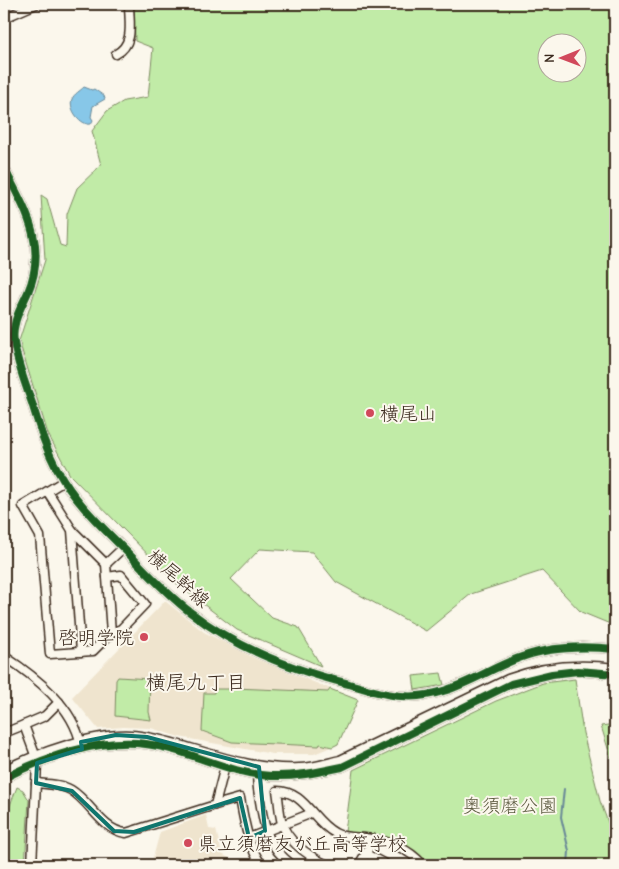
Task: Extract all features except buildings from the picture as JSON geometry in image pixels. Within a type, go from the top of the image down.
[{"type":"street","points":[[4,18],[36,4]]},
{"type":"street","points":[[116,54],[128,43],[130,35],[129,4]]},
{"type":"street","name":"横尾幹線","points":[[4,168],[31,222],[36,252],[33,276],[15,321],[14,341],[19,364],[44,440],[64,481],[82,506],[170,596],[211,628],[258,652],[322,677],[381,693],[409,697],[438,694],[452,690],[521,657],[549,650],[579,647],[615,649]]},
{"type":"street","points":[[4,344],[14,341]]},
{"type":"street","points":[[64,481],[23,506],[40,536],[50,654],[93,651],[111,633],[121,629],[145,604],[121,574],[107,577]]},
{"type":"street","points":[[48,492],[72,530],[106,564],[111,633]]},
{"type":"street","points":[[72,530],[81,652]]},
{"type":"street","points":[[106,564],[123,548]]},
{"type":"street","points":[[4,656],[22,668],[59,702],[74,723],[82,746]]},
{"type":"street","points":[[258,770],[300,768],[340,760],[508,679],[528,672],[558,666],[595,665],[615,668]]},
{"type":"street","points":[[4,770],[82,746],[122,743],[148,744],[258,770],[270,776],[300,775],[342,767],[511,684],[530,678],[578,671],[615,674]]},
{"type":"street","points":[[4,733],[45,716],[59,702]]},
{"type":"street","points":[[24,725],[36,760],[32,865]]},
{"type":"street","points":[[4,778],[36,760]]},
{"type":"street","points":[[215,805],[226,762]]},
{"type":"street","points":[[258,770],[265,830],[274,848],[292,865]]},
{"type":"street","points":[[36,784],[58,786],[72,791],[111,829],[126,833],[142,830],[240,798],[244,825],[262,865]]},
{"type":"street","points":[[327,865],[306,854],[294,842],[282,824],[277,791],[283,791],[295,796],[322,824],[335,834],[350,838],[374,839],[394,844],[413,855],[423,865]]},
{"type":"street","points":[[249,838],[265,830],[307,815],[311,811]]},
{"type":"street","points":[[359,865],[374,839]]},
{"type":"street","points":[[366,854],[387,865]]},
{"type":"highlighted area","points":[[116,735],[147,737],[259,767],[265,831],[249,838],[240,798],[134,832],[114,831],[72,791],[36,783],[37,763],[82,749],[81,742]]},
{"type":"shaded area","points":[[165,601],[204,632],[254,658],[358,700],[338,744],[314,754],[273,754],[179,737],[151,728],[123,727],[98,729],[72,697]]},
{"type":"shaded area","name":"県立須磨友が丘高等学校","points":[[206,815],[209,829],[216,830],[222,854],[237,865],[151,865],[160,832]]},
{"type":"green space","points":[[134,4],[615,4],[615,626],[581,612],[542,571],[471,594],[426,631],[336,582],[312,552],[260,549],[231,579],[272,618],[298,627],[321,666],[237,630],[177,584],[70,475],[48,434],[19,341],[45,260],[41,195],[47,199],[60,245],[66,247],[67,214],[77,188],[101,165],[92,131],[107,111],[124,101],[148,97],[153,48],[135,41]]},
{"type":"green space","points":[[441,673],[444,685],[415,690],[413,676]]},
{"type":"green space","points":[[118,677],[150,679],[149,712],[151,720],[115,716],[116,680]]},
{"type":"green space","name":"奥須磨公園","points":[[575,679],[583,733],[600,801],[615,841],[615,865],[429,865],[409,848],[394,840],[377,835],[345,832],[353,770],[496,701],[543,683]]},
{"type":"green space","points":[[235,688],[328,692],[330,689],[358,700],[338,744],[332,747],[320,744],[319,746],[232,742],[202,731],[204,693],[214,693],[214,689]]},
{"type":"green space","points":[[615,724],[615,771],[601,726]]},
{"type":"green space","points":[[17,787],[23,790],[29,800],[25,865],[4,865],[4,815],[7,813]]},
{"type":"water","points":[[84,87],[94,89],[104,96],[105,99],[93,106],[91,117],[93,120],[91,124],[83,122],[76,116],[71,103],[73,97]]},
{"type":"waterway","points":[[564,789],[561,817],[569,851],[568,865]]},
{"type":"cycle path","points":[[4,168],[26,213],[35,243],[34,275],[17,316],[13,335],[19,365],[50,455],[64,482],[86,510],[154,580],[190,612],[226,636],[286,665],[375,692],[401,696],[433,694],[448,690],[504,664],[543,651],[579,647],[615,649]]},
{"type":"cycle path","points":[[4,778],[55,756],[91,747],[128,743],[162,747],[239,771],[271,776],[298,775],[342,767],[511,684],[552,674],[578,671],[615,674]]},
{"type":"place","name":"横尾山","points":[[370,413]]},
{"type":"place","name":"啓明学院","points":[[144,637]]},
{"type":"place","name":"県立須磨友が丘高等学校","points":[[188,843]]},
{"type":"district","name":"横尾九丁目","points":[[196,682]]}]
